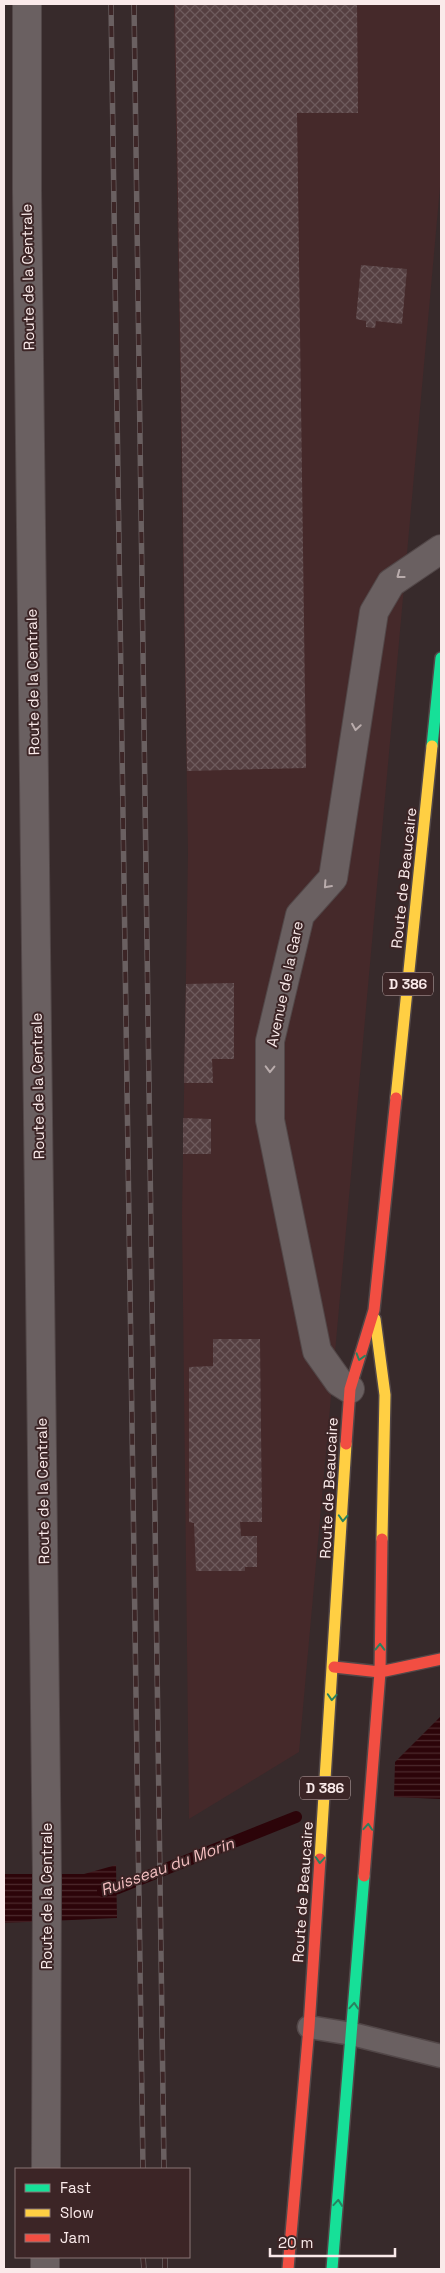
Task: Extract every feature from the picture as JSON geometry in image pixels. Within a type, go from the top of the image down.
[{"type":"main road","name":"Route de Beaucaire","points":[[288,2269],[309,2027],[334,1667],[350,1389],[374,1310],[441,658]]},
{"type":"main road","name":"Route de Beaucaire","points":[[332,2269],[380,1672],[385,1395],[374,1310]]},
{"type":"main road","points":[[334,1667],[380,1672],[441,1659]]},
{"type":"street","name":"Route de la Centrale","points":[[27,4],[27,190],[47,1877],[46,2168]]},
{"type":"street","name":"Avenue de la Gare","points":[[350,1389],[339,1382],[317,1351],[270,1120],[270,1041],[300,915],[333,878],[374,612],[391,583],[441,549]]},
{"type":"lane","points":[[309,2027],[352,2034],[441,2056]]},
{"type":"shaded area","points":[[174,4],[441,4],[441,176],[299,1752],[189,1819],[182,1216],[188,853]]},
{"type":"shaded area","points":[[441,1716],[441,1799],[394,1797],[395,1762]]},
{"type":"shaded area","points":[[116,1865],[117,1918],[4,1923],[4,1874],[84,1874]]},
{"type":"building","points":[[175,4],[357,4],[358,113],[297,113],[306,768],[187,771]]},
{"type":"building","points":[[361,265],[407,269],[402,324],[376,321],[375,328],[366,327],[366,321],[356,319]]},
{"type":"building","points":[[234,983],[234,1059],[212,1059],[213,1083],[184,1083],[186,984]]},
{"type":"building","points":[[183,1118],[211,1119],[211,1154],[183,1154]]},
{"type":"building","points":[[213,1339],[260,1339],[262,1522],[240,1522],[241,1536],[257,1536],[257,1567],[245,1567],[245,1571],[196,1571],[194,1523],[189,1522],[189,1367],[213,1366]]},
{"type":"waterway","name":"Ruisseau du Morin","points":[[103,1891],[118,1888],[296,1817]]},
{"type":"railway","points":[[111,4],[143,2168]]},
{"type":"railway","points":[[134,4],[164,2168]]},
{"type":"railway","points":[[143,2258],[144,2269]]},
{"type":"railway","points":[[165,2258],[165,2269]]},
{"type":"traffic: fast","points":[[432,746],[441,658]]},
{"type":"traffic: fast","points":[[332,2269],[364,1876]]},
{"type":"traffic: slow","points":[[396,1098],[432,746]]},
{"type":"traffic: slow","points":[[375,1319],[385,1395],[382,1539]]},
{"type":"traffic: slow","points":[[320,1859],[346,1444]]},
{"type":"traffic: jam","points":[[346,1444],[350,1389],[374,1310],[396,1098]]},
{"type":"traffic: jam","points":[[364,1876],[380,1672],[382,1539]]},
{"type":"traffic: jam","points":[[334,1667],[380,1672],[441,1659]]},
{"type":"traffic: jam","points":[[288,2269],[309,2027],[320,1859]]}]
